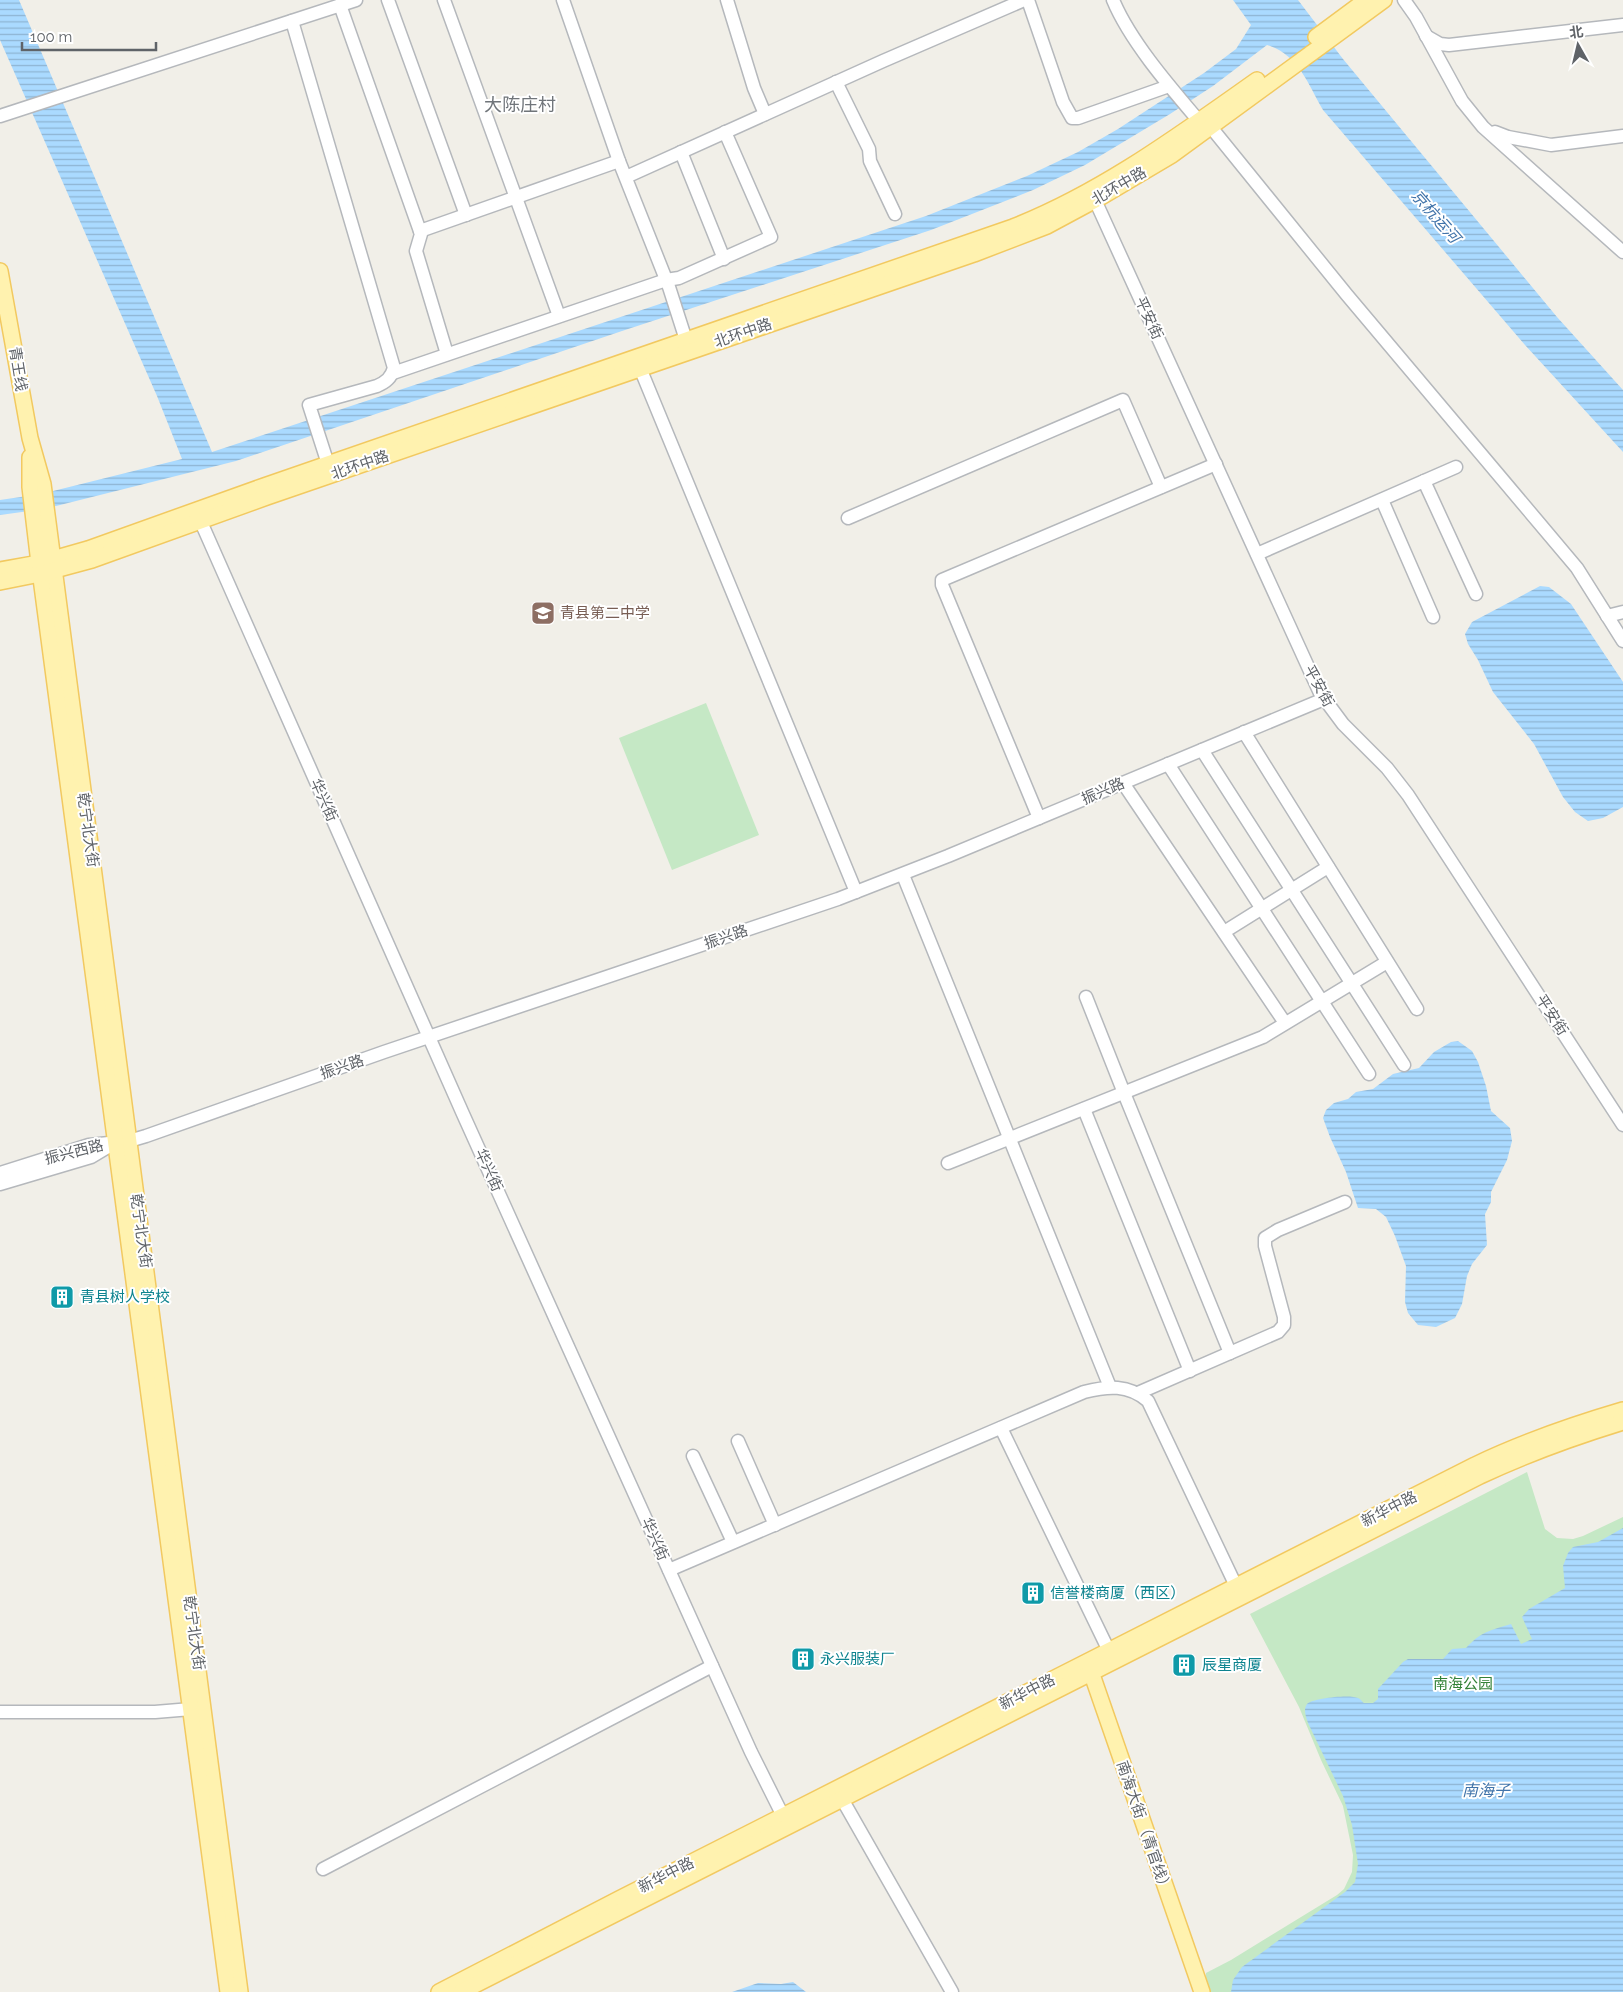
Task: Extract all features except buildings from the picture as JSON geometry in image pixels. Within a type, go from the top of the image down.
[{"type":"main road","name":"北环中路","points":[[1338,28],[1366,0]]},
{"type":"main road","name":"北环中路","points":[[198,516],[328,464],[970,243],[1043,216],[1205,124],[1338,28],[1384,0]]},
{"type":"main road","name":"北环中路","points":[[46,567],[88,549],[198,516],[640,368],[1017,238],[1047,226],[1172,155],[1205,124]]},
{"type":"main road","name":"青王线","points":[[0,271],[30,438],[36,486]]},
{"type":"main road","name":"乾宁北大街","points":[[36,486],[122,1142],[241,1992]]},
{"type":"main road","points":[[0,570],[46,567]]},
{"type":"main road","points":[[0,582],[46,567]]},
{"type":"main road","name":"乾宁北大街","points":[[122,1142],[190,1709],[228,1992]]},
{"type":"main road","name":"新华中路","points":[[461,1992],[786,1821],[842,1799],[1090,1668],[1110,1651],[1236,1586],[1518,1445],[1581,1422],[1623,1410]]},
{"type":"main road","name":"新华中路","points":[[439,1992],[1480,1476],[1531,1453],[1623,1422]]},
{"type":"main road","name":"南海大街 （青官线）","points":[[1090,1668],[1202,1992]]},
{"type":"main road","points":[[213,1880],[210,1899],[218,1992]]},
{"type":"street","points":[[388,0],[466,215]]},
{"type":"street","points":[[444,0],[559,316]]},
{"type":"street","points":[[563,0],[619,161],[666,280],[686,340]]},
{"type":"street","points":[[727,0],[754,88],[765,114]]},
{"type":"street","points":[[626,178],[836,82],[1026,0],[1063,102],[1072,118],[1078,118],[1169,86]]},
{"type":"street","points":[[1113,0],[1127,26],[1169,86],[1205,124],[1577,568],[1623,641]]},
{"type":"street","points":[[1404,0],[1462,101],[1484,127],[1623,252]]},
{"type":"street","points":[[0,116],[349,2],[420,231],[420,241],[416,251],[447,354]]},
{"type":"street","points":[[292,21],[394,368],[393,373],[386,382],[377,386],[309,405],[317,436],[328,464]]},
{"type":"street","points":[[1426,36],[1440,44],[1449,45],[1623,24]]},
{"type":"street","points":[[836,82],[869,149],[870,161],[895,214]]},
{"type":"street","points":[[1484,127],[1508,137],[1551,145],[1623,136]]},
{"type":"street","points":[[393,373],[666,280],[679,278],[771,237],[725,132]]},
{"type":"street","points":[[681,152],[724,259]]},
{"type":"street","points":[[420,231],[619,161]]},
{"type":"street","name":"平安街","points":[[1095,200],[1313,681],[1342,724],[1387,768],[1408,795],[1623,1124]]},
{"type":"street","points":[[640,368],[856,892]]},
{"type":"street","points":[[848,518],[1123,400],[1161,487]]},
{"type":"street","points":[[1039,818],[942,585],[942,580],[1216,464]]},
{"type":"street","points":[[1257,554],[1456,467]]},
{"type":"street","points":[[1424,481],[1476,594]]},
{"type":"street","points":[[1382,500],[1433,617]]},
{"type":"street","name":"华兴街","points":[[198,516],[429,1037],[712,1666],[751,1752],[786,1821]]},
{"type":"street","points":[[1607,616],[1623,612]]},
{"type":"street","name":"振兴路","points":[[122,1142],[146,1136],[429,1037],[856,892],[1324,699]]},
{"type":"street","points":[[1244,732],[1416,1009]]},
{"type":"street","points":[[1202,750],[1404,1065]]},
{"type":"street","points":[[1168,764],[1369,1074]]},
{"type":"street","points":[[1123,783],[1285,1024]]},
{"type":"street","points":[[1224,932],[1328,866]]},
{"type":"street","points":[[903,874],[1110,1387]]},
{"type":"street","points":[[948,1163],[1263,1037],[1387,962]]},
{"type":"street","points":[[1086,997],[1230,1353]]},
{"type":"street","points":[[1084,1109],[1190,1370]]},
{"type":"street","name":"振兴西路","points":[[0,1172],[89,1145],[122,1142]]},
{"type":"street","name":"振兴西路","points":[[0,1184],[91,1157],[122,1142]]},
{"type":"street","points":[[1138,1394],[1278,1332],[1284,1325],[1282,1308],[1264,1246],[1265,1238],[1278,1230],[1345,1202]]},
{"type":"street","points":[[669,1570],[1084,1392],[1110,1387],[1129,1389],[1148,1401],[1236,1586]]},
{"type":"street","points":[[1001,1428],[1110,1651]]},
{"type":"street","points":[[738,1441],[775,1525]]},
{"type":"street","points":[[693,1456],[733,1542]]},
{"type":"street","points":[[323,1869],[712,1666]]},
{"type":"street","points":[[0,1712],[155,1712],[190,1709]]},
{"type":"street","points":[[842,1799],[952,1992]]},
{"type":"green space","points":[[706,703],[759,835],[672,870],[619,738]]},
{"type":"green space","name":"南海子","points":[[1527,1472],[1545,1529],[1557,1538],[1573,1539],[1583,1536],[1623,1517],[1623,1992],[1210,1992],[1206,1982],[1206,1973],[1231,1960],[1337,1895],[1344,1889],[1352,1872],[1353,1855],[1343,1806],[1299,1707],[1250,1614]]},
{"type":"water","name":"京杭运河","points":[[0,0],[19,0],[212,452],[926,216],[1027,176],[1078,152],[1118,129],[1204,73],[1236,49],[1251,25],[1233,0],[1298,0],[1343,59],[1557,317],[1623,390],[1623,452],[1525,345],[1323,110],[1301,71],[1287,55],[1267,45],[1213,86],[1085,165],[1033,190],[931,230],[622,331],[236,461],[44,509],[0,515],[0,500],[41,494],[182,459],[157,396],[0,40]]},
{"type":"water","points":[[1540,586],[1549,587],[1571,604],[1623,682],[1623,807],[1603,818],[1588,821],[1575,812],[1563,797],[1534,744],[1493,692],[1468,644],[1465,634],[1472,622]]},
{"type":"water","points":[[1458,1041],[1472,1051],[1478,1062],[1486,1086],[1491,1111],[1510,1128],[1512,1141],[1507,1160],[1491,1192],[1491,1202],[1485,1214],[1487,1245],[1472,1264],[1467,1276],[1462,1304],[1455,1318],[1436,1327],[1418,1325],[1408,1313],[1405,1302],[1406,1266],[1395,1236],[1386,1217],[1376,1209],[1358,1208],[1346,1172],[1323,1118],[1326,1110],[1334,1103],[1348,1099],[1356,1092],[1373,1089],[1393,1074],[1419,1068],[1434,1052],[1451,1042]]},
{"type":"water","name":"南海子","points":[[1623,1528],[1623,1992],[1231,1992],[1233,1980],[1242,1967],[1345,1892],[1355,1882],[1358,1864],[1352,1825],[1343,1796],[1308,1723],[1305,1711],[1307,1704],[1323,1698],[1348,1696],[1358,1698],[1364,1703],[1373,1703],[1378,1699],[1378,1689],[1408,1659],[1443,1659],[1452,1649],[1466,1648],[1481,1635],[1511,1624],[1521,1644],[1532,1639],[1522,1617],[1529,1609],[1565,1588],[1563,1566],[1568,1553],[1573,1547],[1598,1542]]},
{"type":"water","points":[[793,1982],[806,1992],[732,1992],[758,1983],[781,1984]]},
{"type":"place","name":"青县第二中学","points":[[543,613]]},
{"type":"place","name":"青县树人学校","points":[[62,1297]]},
{"type":"place","name":"信誉楼商厦（西区）","points":[[1033,1593]]},
{"type":"place","name":"永兴服装厂","points":[[803,1659]]},
{"type":"place","name":"辰星商厦","points":[[1184,1665]]},
{"type":"district","name":"大陈庄村","points":[[520,105]]},
{"type":"park label","name":"南海公园","points":[[1463,1684]]}]
